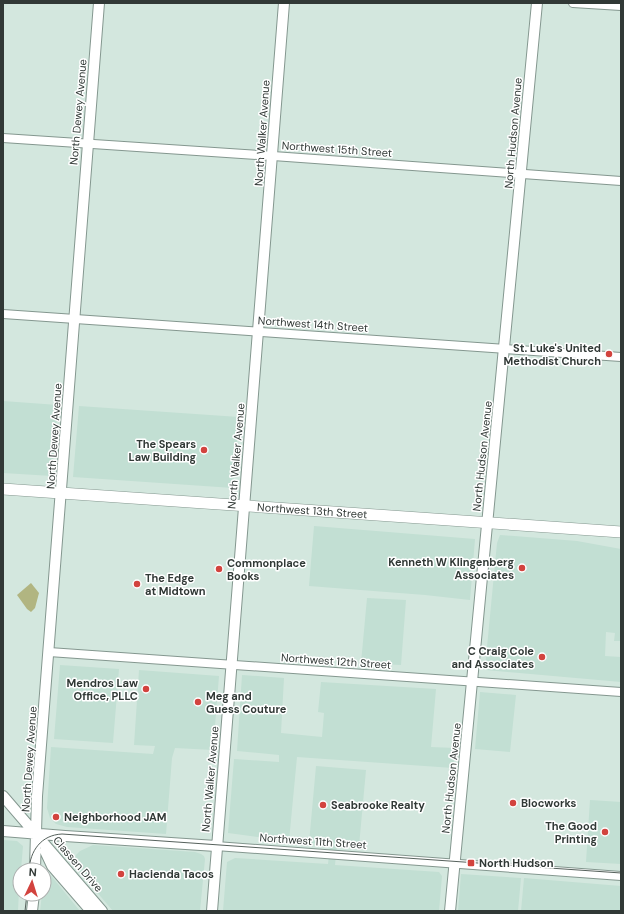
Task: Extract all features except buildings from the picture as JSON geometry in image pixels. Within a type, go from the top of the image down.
[{"type":"main road","name":"Northwest 13th Street","points":[[3,489],[621,532]]},
{"type":"street","name":"North Dewey Avenue","points":[[35,862],[37,796],[62,493],[99,3]]},
{"type":"street","name":"North Walker Avenue","points":[[212,911],[284,3]]},
{"type":"street","name":"North Hudson Avenue","points":[[450,911],[538,3]]},
{"type":"street","points":[[573,3],[621,6]]},
{"type":"street","name":"Northwest 15th Street","points":[[3,138],[621,181]]},
{"type":"street","name":"Northwest 14th Street","points":[[3,314],[621,357]]},
{"type":"street","name":"Northwest 12th Street","points":[[49,652],[621,692]]},
{"type":"street","name":"Classen Drive","points":[[3,796],[102,911]]},
{"type":"street","name":"Northwest 11th Street","points":[[3,831],[621,876]]},
{"type":"street","name":"Classen Drive","points":[[36,833],[52,866],[91,911]]},
{"type":"shaded area","points":[[3,401],[58,405],[52,476],[3,473]]},
{"type":"shaded area","points":[[79,406],[239,417],[233,488],[73,477]]},
{"type":"shaded area","points":[[314,526],[475,539],[470,600],[309,586]]},
{"type":"shaded area","points":[[500,535],[577,541],[621,549],[621,641],[614,641],[615,633],[606,632],[605,656],[621,657],[621,682],[486,670],[497,543]]},
{"type":"shaded area","points":[[367,598],[406,600],[401,665],[361,663]]},
{"type":"shaded area","points":[[60,665],[119,669],[113,743],[54,739]]},
{"type":"shaded area","points":[[139,670],[219,676],[213,750],[175,748],[172,758],[166,834],[67,827],[56,824],[50,818],[47,808],[51,747],[153,754],[155,746],[134,745]]},
{"type":"shaded area","points":[[242,675],[284,678],[281,733],[322,737],[324,713],[318,712],[321,682],[436,689],[431,747],[455,748],[453,768],[297,757],[289,841],[228,833],[234,759],[279,762],[279,755],[237,751]]},
{"type":"shaded area","points":[[480,692],[516,695],[510,752],[475,749]]},
{"type":"shaded area","points":[[316,766],[366,770],[359,846],[337,845],[335,865],[439,872],[442,876],[439,911],[223,911],[227,862],[235,858],[328,864],[330,844],[309,843]]},
{"type":"shaded area","name":"The Good Printing","points":[[590,800],[621,802],[621,864],[586,862]]},
{"type":"shaded area","points":[[3,840],[17,841],[23,846],[22,862],[12,862],[12,902],[18,902],[18,911],[3,911]]},
{"type":"shaded area","points":[[93,845],[195,852],[201,854],[205,859],[200,911],[113,911],[78,870],[75,859],[76,855],[80,851]]},
{"type":"shaded area","points":[[461,874],[521,878],[518,911],[458,911]]},
{"type":"shaded area","points":[[52,877],[80,911],[40,911],[41,902],[52,902]]},
{"type":"shaded area","points":[[524,878],[621,886],[621,911],[521,911]]},
{"type":"green space","points":[[31,583],[39,593],[35,608],[31,612],[17,595]]},
{"type":"tram line","points":[[30,862],[38,845],[48,837],[62,834],[621,873]]},
{"type":"tram line","points":[[25,911],[26,902]]},
{"type":"place","name":"St. Luke's United Methodist Church","points":[[609,354]]},
{"type":"place","name":"The Spears Law Building","points":[[204,450]]},
{"type":"place","name":"Kenneth W Klingenberg Associates","points":[[522,568]]},
{"type":"place","name":"Commonplace Books","points":[[219,569]]},
{"type":"place","name":"The Edge at Midtown","points":[[137,584]]},
{"type":"place","name":"C Craig Cole and Associates","points":[[542,657]]},
{"type":"place","name":"Mendros Law Office, PLLC","points":[[146,689]]},
{"type":"place","name":"Meg and Guess Couture","points":[[198,702]]},
{"type":"place","name":"Blocworks","points":[[513,803]]},
{"type":"place","name":"Seabrooke Realty","points":[[323,805]]},
{"type":"place","name":"Neighborhood JAM","points":[[56,817]]},
{"type":"place","name":"The Good Printing","points":[[605,832]]},
{"type":"place","name":"North Hudson","points":[[471,863]]},
{"type":"place","name":"Hacienda Tacos","points":[[121,874]]}]
